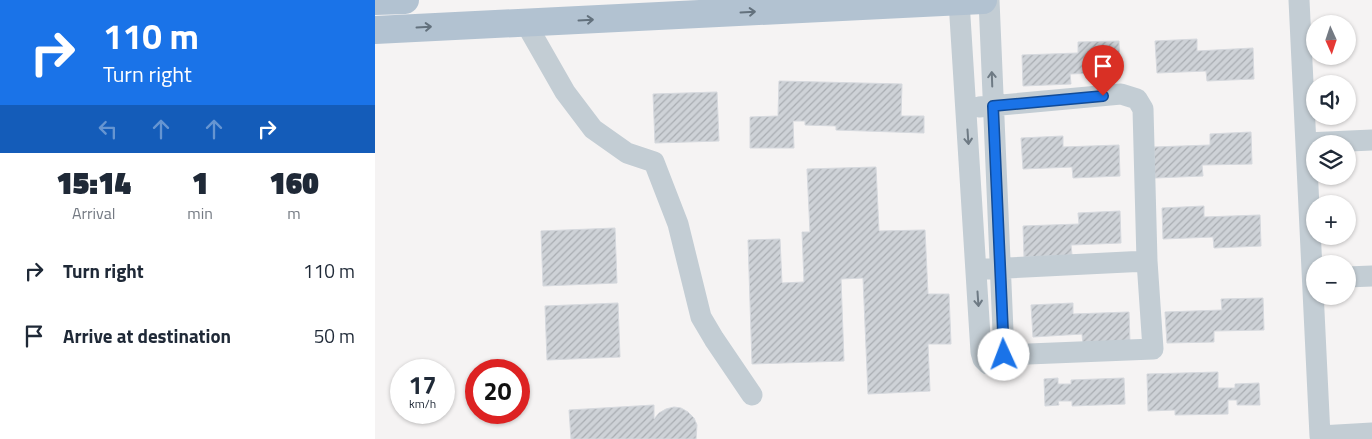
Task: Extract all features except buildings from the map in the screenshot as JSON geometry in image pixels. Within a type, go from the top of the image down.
[{"type":"main road","points":[[375,1],[405,0]]},
{"type":"main road","points":[[375,30],[890,2],[971,1]]},
{"type":"street","points":[[971,1],[966,108],[976,270],[983,359],[988,364],[994,364],[1000,363],[1004,355],[989,0]]},
{"type":"street","points":[[1299,0],[1306,144]]},
{"type":"street","points":[[525,22],[565,92],[593,129],[627,153],[654,162],[677,224],[701,316],[714,339],[752,395]]},
{"type":"street","points":[[966,108],[1121,94],[1137,99],[1143,109],[1147,261],[1153,349],[1004,355]]},
{"type":"street","points":[[1356,141],[1372,140]]},
{"type":"street","points":[[1308,185],[1313,255]]},
{"type":"street","points":[[976,270],[1147,261]]},
{"type":"street","points":[[1356,277],[1372,276]]},
{"type":"street","points":[[1315,305],[1320,436],[1372,433]]},
{"type":"route","points":[[1004,355],[993,106],[1103,96]]}]
